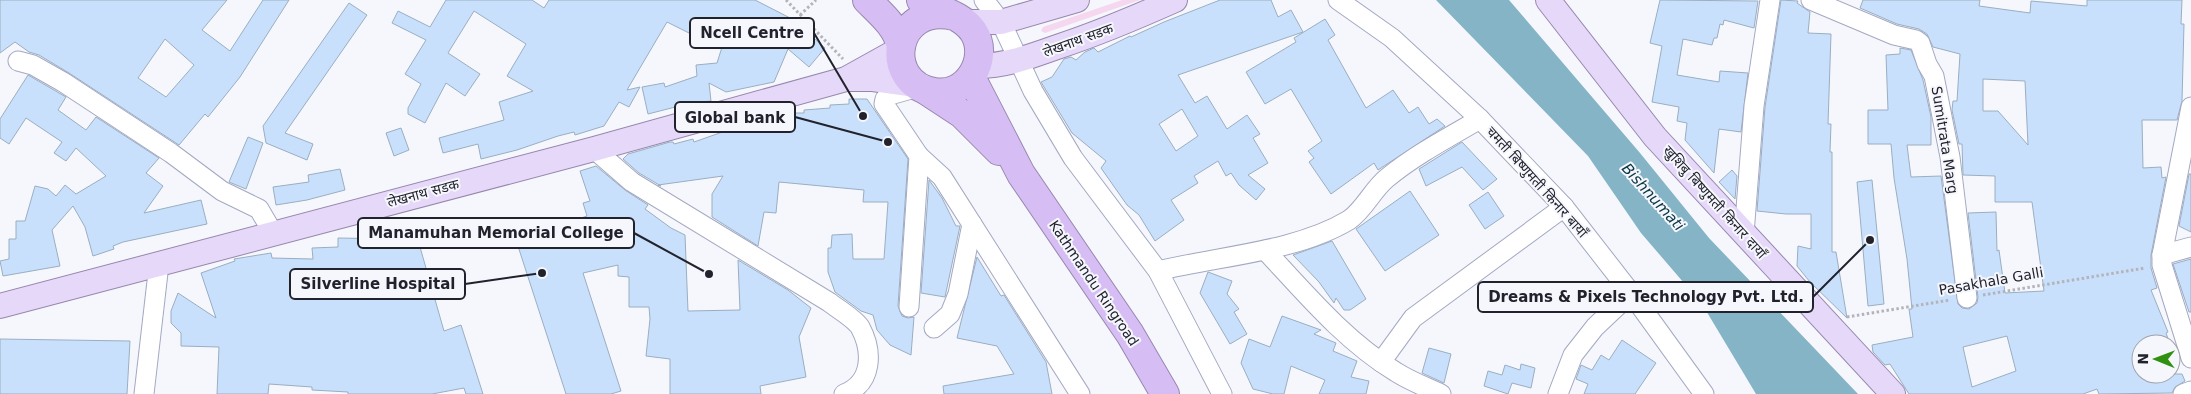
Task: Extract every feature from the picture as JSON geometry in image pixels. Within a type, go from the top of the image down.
[{"type":"highway","name":"Kathmandu Ringroad","points":[[866,0],[886,18],[898,36],[903,69],[921,87],[968,120],[1021,174]]},
{"type":"highway","points":[[921,0],[960,19]]},
{"type":"highway","points":[[901,48],[904,35],[911,25],[920,18],[937,14],[960,19]]},
{"type":"highway","name":"Kathmandu Ringroad","points":[[960,19],[973,31],[978,42],[980,54],[974,72],[1021,174],[1130,334],[1165,394]]},
{"type":"highway","points":[[921,87],[947,92],[965,84],[974,72]]},
{"type":"main road","points":[[960,19],[1001,22],[1077,0]]},
{"type":"main road","name":"लेखनाथ सडक","points":[[974,72],[1019,60],[1110,28],[1174,0]]},
{"type":"main road","name":"खुशिबु बिष्णुमती किनार दायाँ","points":[[1548,0],[1655,136],[1893,394]]},
{"type":"main road","name":"लेखनाथ सडक","points":[[0,306],[273,232],[594,149],[846,79],[901,48]]},
{"type":"main road","name":"लेखनाथ सडक","points":[[846,79],[873,79],[921,87]]},
{"type":"street","points":[[984,0],[1001,22],[1033,91],[1073,158],[1158,271],[1222,394]]},
{"type":"street","name":"चमती बिष्णुमती किनार बायाँ","points":[[1338,0],[1392,38],[1480,119],[1564,207],[1704,394]]},
{"type":"street","points":[[1744,234],[1754,106],[1770,0]]},
{"type":"street","name":"Sumitrata Marg","points":[[1811,0],[1894,35],[1916,40],[1920,43],[1927,64],[1934,76],[1950,157],[1967,298]]},
{"type":"street","points":[[18,61],[33,65],[62,82],[171,153],[222,191],[259,209],[273,232]]},
{"type":"street","points":[[921,87],[890,95],[885,99],[884,104],[919,156],[942,176],[1080,394]]},
{"type":"street","points":[[2191,107],[2162,260],[2191,358]]},
{"type":"street","points":[[1158,271],[1265,250],[1326,232],[1350,219],[1386,178],[1480,119]]},
{"type":"street","points":[[594,149],[632,182],[829,302],[859,326],[870,356],[869,365],[861,382],[844,394]]},
{"type":"street","points":[[909,307],[919,156]]},
{"type":"street","points":[[1381,362],[1413,318],[1564,207]]},
{"type":"street","points":[[934,328],[950,314],[958,294],[972,224]]},
{"type":"street","points":[[2162,260],[2191,247]]},
{"type":"street","points":[[1265,250],[1343,330],[1381,362],[1397,373],[1441,394]]},
{"type":"street","points":[[144,394],[159,264]]},
{"type":"street","points":[[1558,394],[1573,355],[1595,327],[1630,293]]},
{"type":"street","points":[[2183,394],[2191,391]]},
{"type":"path","points":[[786,0],[844,60],[846,79]]},
{"type":"path","points":[[800,15],[816,0]]},
{"type":"path","name":"Pasakhala Galli","points":[[1824,320],[1967,298],[2162,260]]},
{"type":"shaded area","points":[[1122,0],[1140,0],[1045,33],[1041,31],[1043,27]]},
{"type":"water","name":"Bishnumati","points":[[1436,0],[1509,0],[1640,153],[1709,238],[1858,394],[1756,394],[1702,304],[1641,233],[1588,156]]},
{"type":"building","points":[[0,0],[227,0],[202,30],[230,51],[263,0],[289,0],[240,77],[208,117],[205,114],[179,145],[69,73],[39,55],[29,52],[15,42],[0,53]],"holes":[[[165,39],[194,65],[166,97],[138,78]]]},
{"type":"building","points":[[446,0],[532,0],[544,8],[549,0],[755,0],[794,20],[825,48],[809,67],[788,49],[774,82],[726,92],[709,83],[711,101],[691,103],[648,114],[642,87],[664,83],[665,87],[697,76],[696,65],[717,63],[723,44],[692,28],[689,33],[667,22],[627,90],[640,87],[629,107],[619,102],[604,126],[575,135],[574,132],[558,136],[517,150],[481,159],[478,144],[443,153],[439,138],[504,120],[499,102],[533,91],[507,76],[526,44],[474,11],[448,53],[480,74],[465,96],[446,83],[425,123],[408,114],[408,108],[421,84],[405,74],[426,40],[392,23],[398,11],[430,27]]},
{"type":"building","points":[[1220,0],[1271,0],[1278,17],[1291,10],[1303,32],[1178,75],[1195,103],[1207,96],[1227,129],[1247,115],[1260,134],[1253,138],[1268,163],[1248,175],[1265,189],[1256,200],[1239,185],[1231,173],[1226,176],[1218,161],[1194,176],[1198,183],[1171,200],[1184,220],[1155,241],[1139,215],[1127,205],[1101,168],[1106,161],[1072,133],[1041,82],[1052,77],[1064,59],[1071,57],[1076,60],[1085,52],[1094,48],[1098,52],[1164,22]],"holes":[[[1182,109],[1198,136],[1176,151],[1159,124]]]},
{"type":"building","points":[[1660,0],[1758,1],[1754,28],[1724,20],[1723,25],[1720,24],[1717,38],[1714,38],[1712,45],[1683,39],[1677,75],[1719,82],[1720,71],[1748,73],[1741,132],[1719,129],[1714,173],[1685,140],[1687,123],[1677,121],[1679,107],[1652,102],[1662,46],[1650,43]]},
{"type":"building","points":[[1781,0],[1798,1],[1797,3],[1810,12],[1808,33],[1831,34],[1828,124],[1831,124],[1830,152],[1832,152],[1832,252],[1836,252],[1847,318],[1810,282],[1797,266],[1798,246],[1811,249],[1811,214],[1757,211],[1765,107]]},
{"type":"building","points":[[1863,0],[1980,0],[1979,6],[2030,13],[2031,1],[2087,6],[2087,0],[2182,0],[2181,24],[2184,24],[2182,101],[2177,120],[2142,120],[2143,168],[2161,167],[2162,178],[2166,177],[2151,255],[2151,268],[2157,288],[2151,290],[2168,332],[2166,334],[2131,334],[2131,384],[2180,384],[2175,387],[2172,393],[2099,394],[2097,389],[2083,394],[1909,394],[1890,364],[1885,365],[1873,352],[1872,345],[1913,337],[1909,309],[1912,309],[1907,259],[1894,178],[1891,144],[1868,144],[1868,110],[1888,110],[1886,55],[1900,54],[1900,48],[1911,50],[1923,80],[1931,117],[1931,145],[1907,145],[1911,177],[1941,176],[1958,304],[1962,308],[1969,309],[1977,303],[1978,297],[1968,213],[1996,212],[1997,251],[1999,250],[2005,293],[2044,291],[2032,202],[1995,202],[1995,176],[1963,175],[1962,144],[1959,144],[1952,110],[1953,101],[1957,101],[1960,54],[1933,47],[1927,34],[1919,29],[1897,24],[1860,8]],"holes":[[[1983,79],[2025,81],[2028,145],[1998,111],[1983,111]],[[2007,336],[2016,371],[1972,387],[1963,347]]]},
{"type":"building","points":[[349,3],[367,15],[285,133],[313,144],[307,160],[266,143],[263,126]]},
{"type":"building","points":[[1325,19],[1335,35],[1328,40],[1366,108],[1393,90],[1409,113],[1418,107],[1429,124],[1437,119],[1445,126],[1378,170],[1374,163],[1331,194],[1309,162],[1314,158],[1308,151],[1322,141],[1291,89],[1265,104],[1246,72],[1296,42],[1294,38]]},
{"type":"building","points":[[28,75],[66,97],[58,110],[86,130],[96,117],[159,158],[146,173],[163,186],[144,213],[201,200],[207,224],[123,242],[113,246],[114,249],[93,256],[85,227],[73,206],[52,230],[60,266],[3,276],[0,261],[9,259],[9,239],[16,239],[16,221],[25,221],[35,186],[48,189],[56,196],[65,185],[76,194],[106,176],[76,148],[66,161],[54,153],[62,142],[26,118],[9,144],[0,138],[0,119]]},
{"type":"building","points":[[849,99],[867,99],[908,159],[898,306],[902,316],[914,317],[911,355],[890,345],[877,330],[873,315],[861,311],[835,292],[828,272],[828,248],[831,248],[832,235],[852,234],[853,259],[884,259],[888,202],[863,202],[864,190],[779,182],[776,213],[764,212],[758,246],[712,217],[712,194],[723,176],[659,185],[639,173],[623,159],[628,154],[670,142],[674,144],[693,139],[694,142],[731,129],[779,117],[779,113],[804,113],[804,110],[830,108],[830,105],[849,104]]},
{"type":"building","points":[[401,128],[409,150],[394,156],[386,133]]},
{"type":"building","points":[[248,137],[263,143],[246,189],[229,182]]},
{"type":"building","points":[[1462,142],[1497,179],[1483,190],[1462,167],[1426,186],[1419,169]]},
{"type":"building","points":[[596,166],[625,190],[648,205],[645,209],[671,228],[685,235],[688,311],[740,310],[738,260],[788,290],[811,308],[799,337],[806,377],[760,386],[761,394],[670,394],[670,359],[646,356],[650,319],[649,307],[629,307],[629,277],[618,276],[618,265],[583,273],[621,391],[611,394],[566,394],[516,240],[587,216],[583,203],[590,201],[580,171]]},
{"type":"building","points":[[340,169],[345,190],[307,200],[276,205],[273,187],[309,182],[308,175]]},
{"type":"building","points":[[1732,170],[1737,176],[1735,199],[1719,182]]},
{"type":"building","points":[[2189,174],[2191,174],[2191,232],[2179,226]]},
{"type":"building","points":[[929,180],[942,198],[956,226],[960,226],[945,297],[921,293]]},
{"type":"building","points":[[1872,180],[1884,304],[1868,306],[1857,182]]},
{"type":"building","points":[[1410,191],[1439,235],[1385,271],[1356,229]]},
{"type":"building","points":[[1488,192],[1504,216],[1485,229],[1469,205]]},
{"type":"building","points":[[412,219],[444,331],[461,325],[483,394],[466,394],[464,388],[432,394],[348,394],[348,392],[312,390],[312,387],[269,384],[268,394],[217,394],[219,347],[181,346],[181,333],[171,323],[171,311],[178,293],[216,318],[201,273],[235,261],[234,259],[271,253],[272,258],[313,259],[312,248],[338,247],[338,238],[397,239],[398,222]]},
{"type":"building","points":[[1332,241],[1366,299],[1350,310],[1344,310],[1336,298],[1334,303],[1319,282],[1293,255]]},
{"type":"building","points":[[977,257],[1001,296],[1004,295],[1046,362],[1052,394],[944,394],[943,386],[1014,374],[997,346],[957,338]]},
{"type":"building","points":[[2191,259],[2191,312],[2189,312],[2173,264]]},
{"type":"building","points":[[1208,272],[1232,281],[1227,294],[1239,309],[1234,312],[1247,334],[1230,344],[1200,293]]},
{"type":"building","points":[[1282,316],[1321,330],[1314,334],[1336,343],[1333,351],[1357,361],[1351,377],[1369,381],[1366,394],[1319,394],[1325,380],[1291,366],[1284,394],[1273,394],[1253,389],[1241,363],[1249,339],[1270,347]]},
{"type":"building","points":[[0,339],[130,341],[127,394],[0,394]]},
{"type":"building","points":[[1622,340],[1656,363],[1635,394],[1584,394],[1588,384],[1576,379],[1581,365],[1592,370],[1601,355],[1609,360]]},
{"type":"building","points":[[1429,348],[1451,354],[1444,383],[1422,373]]},
{"type":"building","points":[[1521,364],[1535,368],[1531,388],[1512,383],[1508,394],[1484,386],[1488,371],[1502,375],[1505,365],[1520,370]]},
{"type":"building","points":[[2181,374],[2182,374],[2185,381],[2181,383]]},
{"type":"place","name":"Ncell Centre","points":[[863,116]]},
{"type":"place","name":"Global bank","points":[[888,142]]},
{"type":"place","name":"Dreams & Pixels Technology Pvt. Ltd.","points":[[1870,240]]},
{"type":"place","name":"Silverline Hospital","points":[[542,273]]},
{"type":"place","name":"Manamuhan Memorial College","points":[[709,274]]}]
